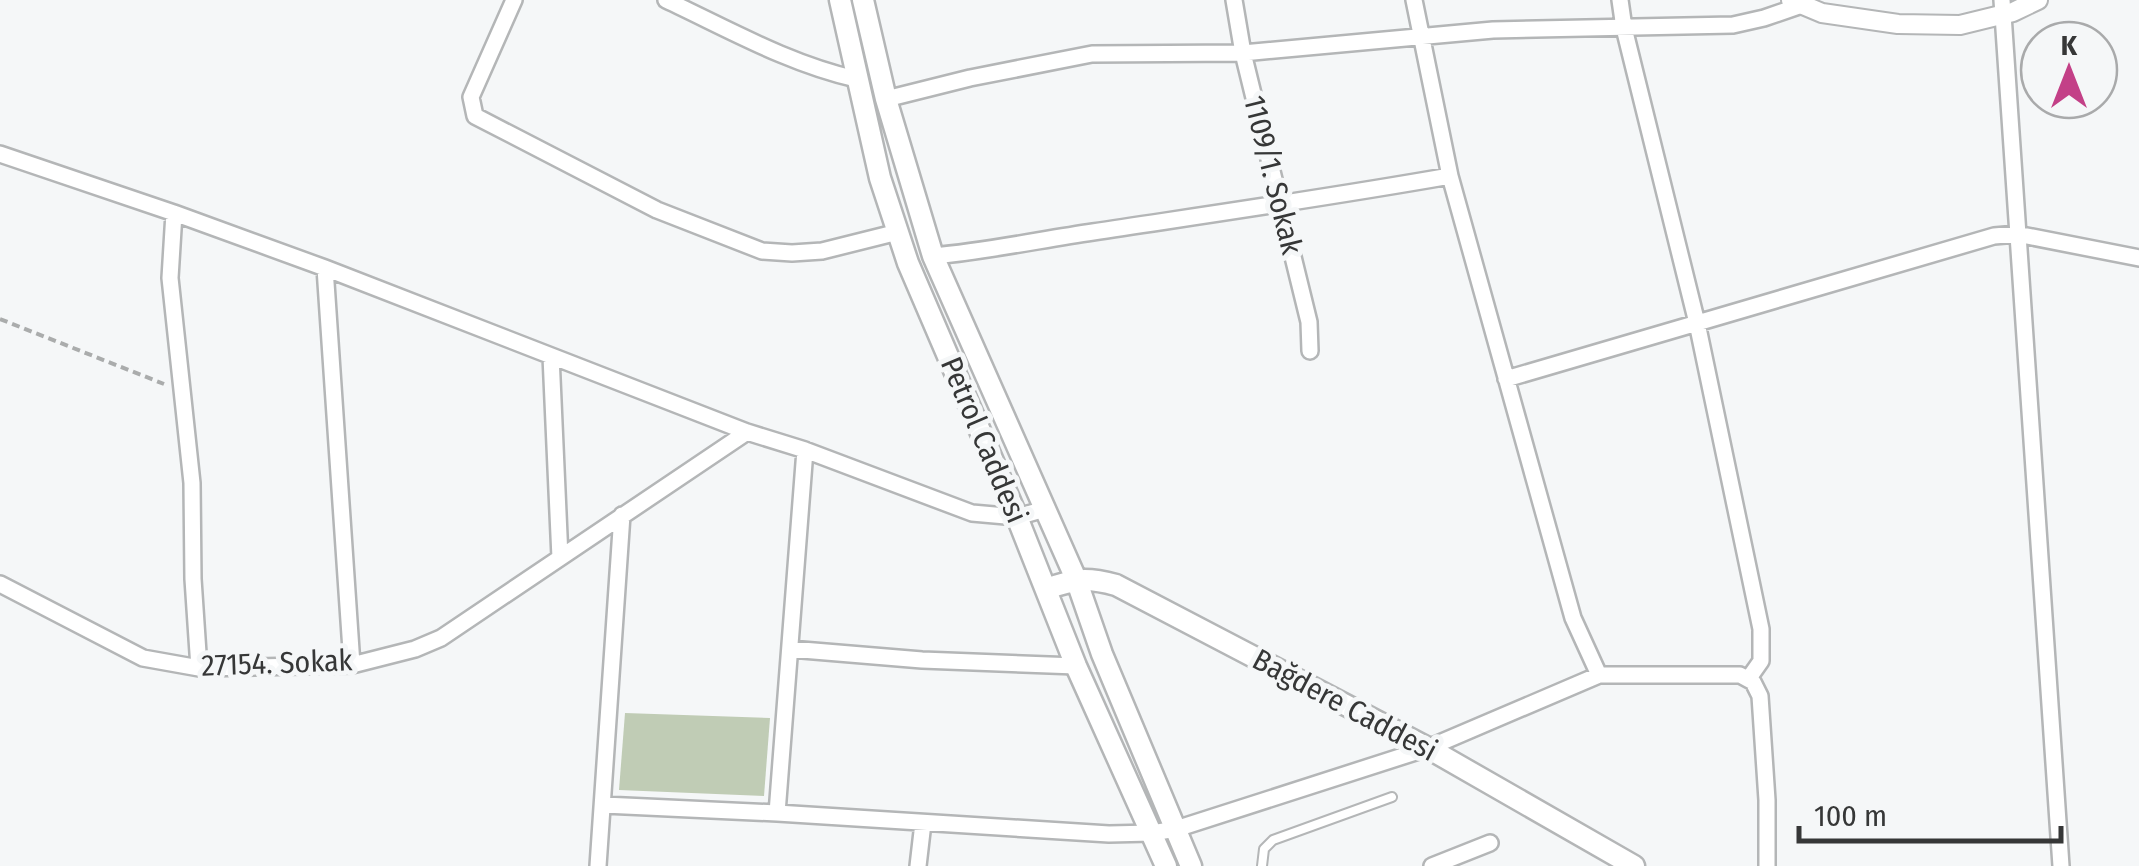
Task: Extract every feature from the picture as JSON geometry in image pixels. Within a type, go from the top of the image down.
[{"type":"main road","name":"Petrol Caddesi","points":[[840,0],[880,178],[908,263],[1076,666],[1166,866]]},
{"type":"main road","points":[[863,0],[886,99],[934,256],[1076,578],[1102,654],[1191,866]]},
{"type":"main road","points":[[1046,589],[1076,578]]},
{"type":"main road","name":"Bağdere Caddesi","points":[[1076,578],[1116,585],[1428,748],[1634,866]]},
{"type":"street","points":[[514,0],[471,97],[476,116],[656,210],[762,251],[792,254],[822,250],[898,232]]},
{"type":"street","points":[[666,0],[766,48],[856,79]]},
{"type":"street","name":"1109/1. Sokak","points":[[1234,0],[1243,53],[1309,322],[1310,351]]},
{"type":"street","points":[[1414,0],[1450,176],[1573,618],[1599,675]]},
{"type":"street","points":[[1620,0],[1696,323],[1761,628],[1761,661],[1750,678]]},
{"type":"street","points":[[886,99],[1092,54],[1243,53],[1494,30],[1732,25],[1764,18],[1798,2],[1822,13],[1898,24],[1960,25],[2002,7],[2038,0]]},
{"type":"street","points":[[2002,7],[2061,866]]},
{"type":"street","points":[[0,154],[324,268],[747,432],[972,513],[1017,518],[1045,509]]},
{"type":"street","points":[[934,256],[1450,176]]},
{"type":"street","points":[[174,213],[170,278],[192,483],[199,668]]},
{"type":"street","points":[[1506,379],[1994,236],[2017,234],[2139,258]]},
{"type":"street","points":[[324,268],[352,665]]},
{"type":"street","points":[[551,356],[560,558]]},
{"type":"street","name":"27154. Sokak","points":[[0,584],[142,658],[199,668],[352,665],[441,638],[747,432]]},
{"type":"street","points":[[777,813],[805,450]]},
{"type":"street","points":[[598,866],[622,515]]},
{"type":"street","points":[[790,649],[922,660],[1076,666]]},
{"type":"street","points":[[604,805],[1152,834],[1428,748],[1599,675],[1740,674],[1750,678],[1760,696],[1767,866]]},
{"type":"street","points":[[918,866],[923,823]]},
{"type":"street","points":[[1432,866],[1490,843]]},
{"type":"lane","points":[[1262,866],[1264,849],[1273,840],[1392,798]]},
{"type":"path","points":[[0,319],[183,391]]},
{"type":"green space","points":[[625,713],[770,718],[764,796],[619,790]]}]
